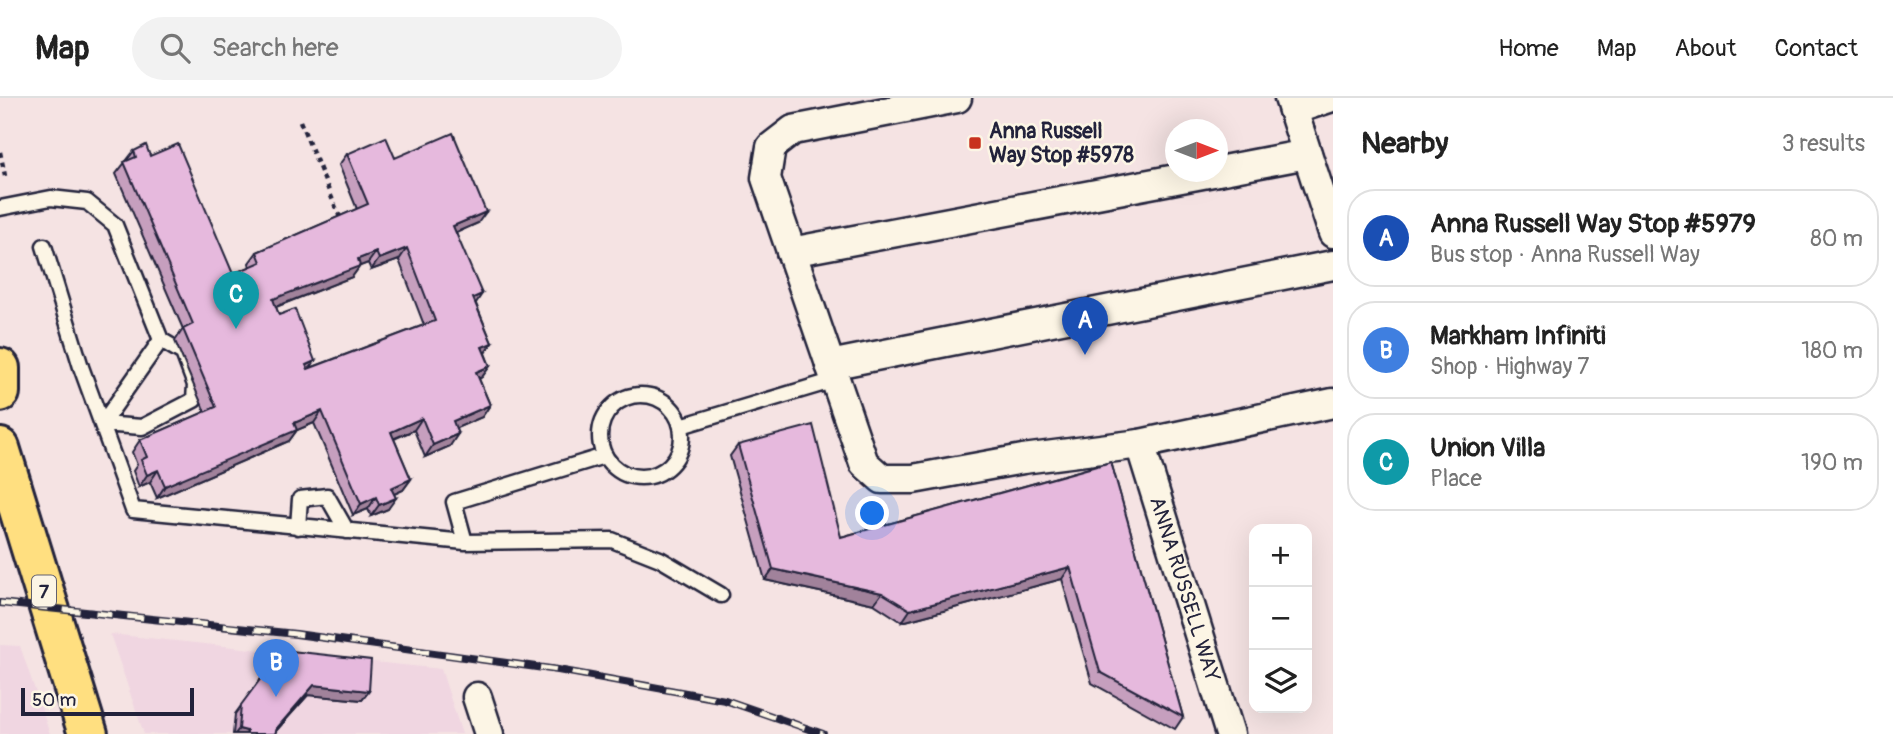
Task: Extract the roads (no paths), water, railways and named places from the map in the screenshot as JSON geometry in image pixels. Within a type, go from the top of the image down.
[{"type":"main road","points":[[0,368],[0,392]]},
{"type":"main road","name":"7","points":[[0,448],[82,733]]},
{"type":"street","points":[[957,98],[793,130],[771,148],[766,178],[864,463],[882,479],[913,479],[1023,459],[1140,444],[1333,403]]},
{"type":"street","points":[[1329,98],[1291,104],[1333,233]]},
{"type":"street","points":[[1228,169],[1307,154]]},
{"type":"street","points":[[791,251],[1165,180]]},
{"type":"street","points":[[832,372],[1333,265]]},
{"type":"street","name":"ANNA RUSSELL WAY","points":[[1140,444],[1230,734]]},
{"type":"street","points":[[477,697],[489,734]]},
{"type":"lane","points":[[0,208],[51,198],[87,202],[115,225],[161,340],[183,353],[195,384],[194,400],[142,427],[102,424]]},
{"type":"lane","points":[[44,246],[81,367],[133,509],[465,542],[612,540],[660,559],[721,595]]},
{"type":"lane","points":[[102,424],[161,340]]},
{"type":"lane","points":[[681,426],[832,372]]},
{"type":"lane","points":[[639,394],[659,399],[675,413],[681,426],[679,453],[662,473],[649,477],[635,478],[623,474],[604,456],[600,443],[604,416],[613,405],[639,394]]},
{"type":"lane","points":[[465,542],[454,502],[604,456]]},
{"type":"lane","points":[[298,527],[300,499],[327,496],[347,531]]},
{"type":"railway","points":[[0,603],[296,634],[558,670],[725,700],[823,734]]},
{"type":"place","name":"Anna Russell Way Stop #5978","points":[[975,143]]},
{"type":"place","name":"Union Villa","points":[[236,329]]},
{"type":"place","name":"Anna Russell Way Stop #5979","points":[[1085,355]]},
{"type":"place","name":"Markham Infiniti","points":[[276,697]]}]
